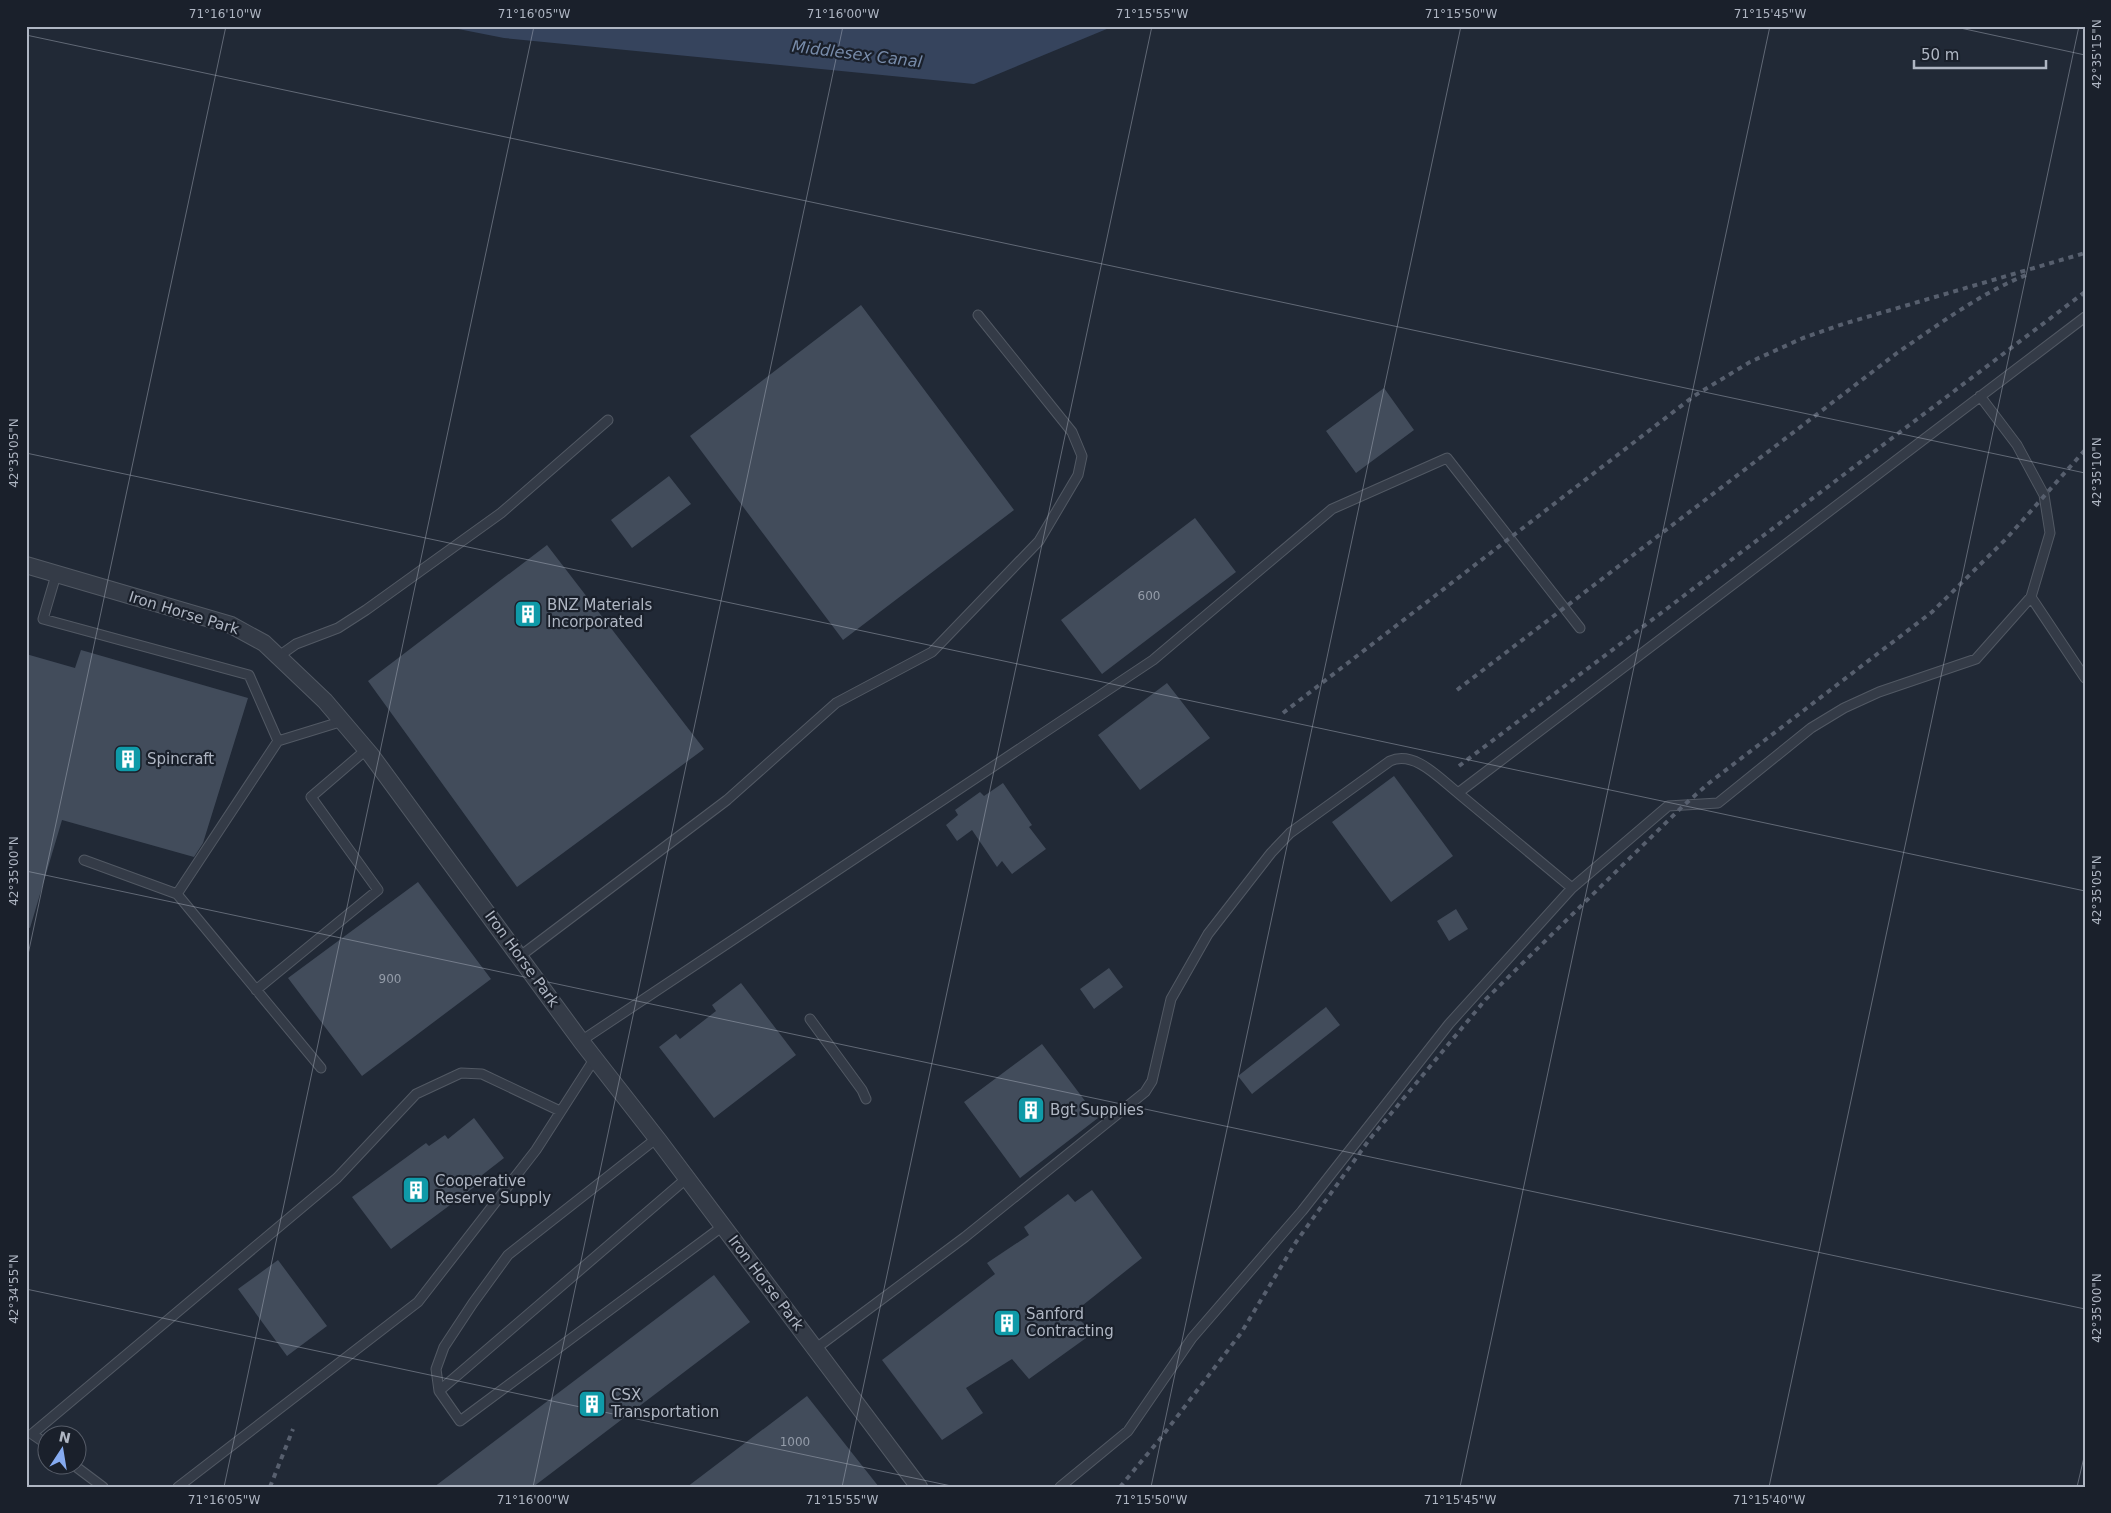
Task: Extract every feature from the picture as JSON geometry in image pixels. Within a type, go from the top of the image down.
[{"type":"street","name":"Iron Horse Park","points":[[26,566],[231,625],[256,638],[279,656],[343,721],[367,749],[581,1041],[657,1138],[919,1487]]},
{"type":"lane","points":[[520,956],[727,800],[836,703],[932,652],[1039,540],[1078,475],[1082,456],[1072,432],[978,315]]},
{"type":"lane","points":[[1458,793],[2085,317]]},
{"type":"lane","points":[[1060,1487],[1128,1431],[1192,1338],[1302,1212],[1449,1024],[1572,888],[1668,806],[1718,804],[1811,728],[1844,708],[1879,692],[1976,659],[2031,597],[2050,533],[2044,495],[2017,445],[1980,396]]},
{"type":"lane","points":[[279,656],[296,644],[338,628],[382,599],[501,513],[608,420]]},
{"type":"lane","points":[[581,1041],[1153,660],[1332,509],[1447,458],[1580,628]]},
{"type":"lane","points":[[56,575],[43,619],[248,675],[278,740]]},
{"type":"lane","points":[[2031,597],[2085,678]]},
{"type":"lane","points":[[178,894],[278,740],[343,721]]},
{"type":"lane","points":[[256,990],[378,890],[311,797],[367,749]]},
{"type":"lane","points":[[815,1349],[965,1237],[1145,1092],[1152,1081],[1171,999],[1208,934],[1271,853],[1290,833],[1396,758],[1412,760],[1420,764],[1458,793],[1572,888]]},
{"type":"lane","points":[[84,860],[178,894],[321,1068]]},
{"type":"lane","points":[[810,1019],[862,1090],[866,1099]]},
{"type":"lane","points":[[178,1487],[418,1302],[536,1150],[595,1058]]},
{"type":"lane","points":[[42,1426],[337,1178],[416,1094],[461,1074],[482,1074],[560,1111]]},
{"type":"lane","points":[[657,1138],[508,1255],[444,1347],[436,1369],[439,1392],[460,1421],[723,1226]]},
{"type":"lane","points":[[439,1392],[687,1178]]},
{"type":"lane","points":[[38,1429],[32,1434],[38,1438]]},
{"type":"lane","points":[[88,1476],[103,1487]]},
{"type":"water","name":"Middlesex Canal","points":[[443,26],[1114,26],[974,84],[504,38]]},
{"type":"building","points":[[861,305],[1014,510],[843,640],[690,436]]},
{"type":"building","points":[[1384,388],[1414,430],[1356,473],[1326,431]]},
{"type":"building","points":[[669,476],[691,504],[632,548],[611,520]]},
{"type":"building","points":[[1195,518],[1236,572],[1102,674],[1061,620]]},
{"type":"building","points":[[547,545],[704,749],[517,887],[368,681]]},
{"type":"building","name":"Spincraft","points":[[81,650],[248,698],[203,843],[194,857],[62,820],[30,928],[26,927],[26,654],[75,668]]},
{"type":"building","points":[[1167,683],[1210,738],[1140,790],[1098,735]]},
{"type":"building","points":[[1394,776],[1453,856],[1391,902],[1332,822]]},
{"type":"building","points":[[1003,783],[1032,825],[1029,827],[1046,849],[1012,874],[1002,861],[997,867],[972,830],[957,841],[946,825],[958,815],[955,810],[980,792],[984,796]]},
{"type":"building","points":[[418,882],[491,979],[362,1076],[288,978]]},
{"type":"building","points":[[1456,909],[1468,929],[1449,941],[1437,921]]},
{"type":"building","points":[[1109,968],[1123,987],[1094,1009],[1080,989]]},
{"type":"building","points":[[741,983],[796,1055],[714,1118],[659,1047],[676,1034],[680,1039],[716,1011],[712,1005]]},
{"type":"building","points":[[1326,1007],[1340,1025],[1252,1094],[1238,1076]]},
{"type":"building","name":"Bgt Supplies","points":[[1042,1044],[1098,1118],[1020,1178],[964,1102]]},
{"type":"building","name":"Cooperative Reserve Supply","points":[[474,1118],[504,1158],[477,1179],[481,1182],[391,1249],[352,1197],[426,1143],[429,1146],[445,1135],[448,1139]]},
{"type":"building","name":"Sanford Contracting","points":[[1092,1190],[1142,1258],[1073,1313],[1093,1333],[1029,1379],[1012,1359],[966,1388],[983,1413],[942,1440],[882,1360],[995,1274],[987,1263],[1029,1235],[1024,1227],[1068,1194],[1075,1202]]},
{"type":"building","points":[[278,1260],[327,1326],[287,1356],[238,1289]]},
{"type":"building","name":"CSX Transportation","points":[[714,1275],[750,1322],[533,1487],[434,1487]]},
{"type":"building","points":[[807,1396],[879,1487],[687,1487]]},
{"type":"railway","points":[[1283,713],[1694,396],[1750,362],[1803,338],[1843,324],[2085,253]]},
{"type":"railway","points":[[1457,690],[1897,353],[1975,301],[2026,275]]},
{"type":"railway","points":[[1459,766],[2085,292]]},
{"type":"railway","points":[[1120,1487],[1160,1439],[1241,1333],[1296,1242],[1369,1140],[1486,999],[1683,806],[1709,783],[1932,612],[2006,539],[2085,450]]},
{"type":"railway","points":[[270,1487],[293,1429]]},
{"type":"place","name":"BNZ Materials Incorporated","points":[[528,614]]},
{"type":"place","name":"Spincraft","points":[[128,759]]},
{"type":"place","name":"Bgt Supplies","points":[[1031,1110]]},
{"type":"place","name":"Cooperative Reserve Supply","points":[[416,1190]]},
{"type":"place","name":"Sanford Contracting","points":[[1007,1323]]},
{"type":"place","name":"CSX Transportation","points":[[592,1404]]}]
